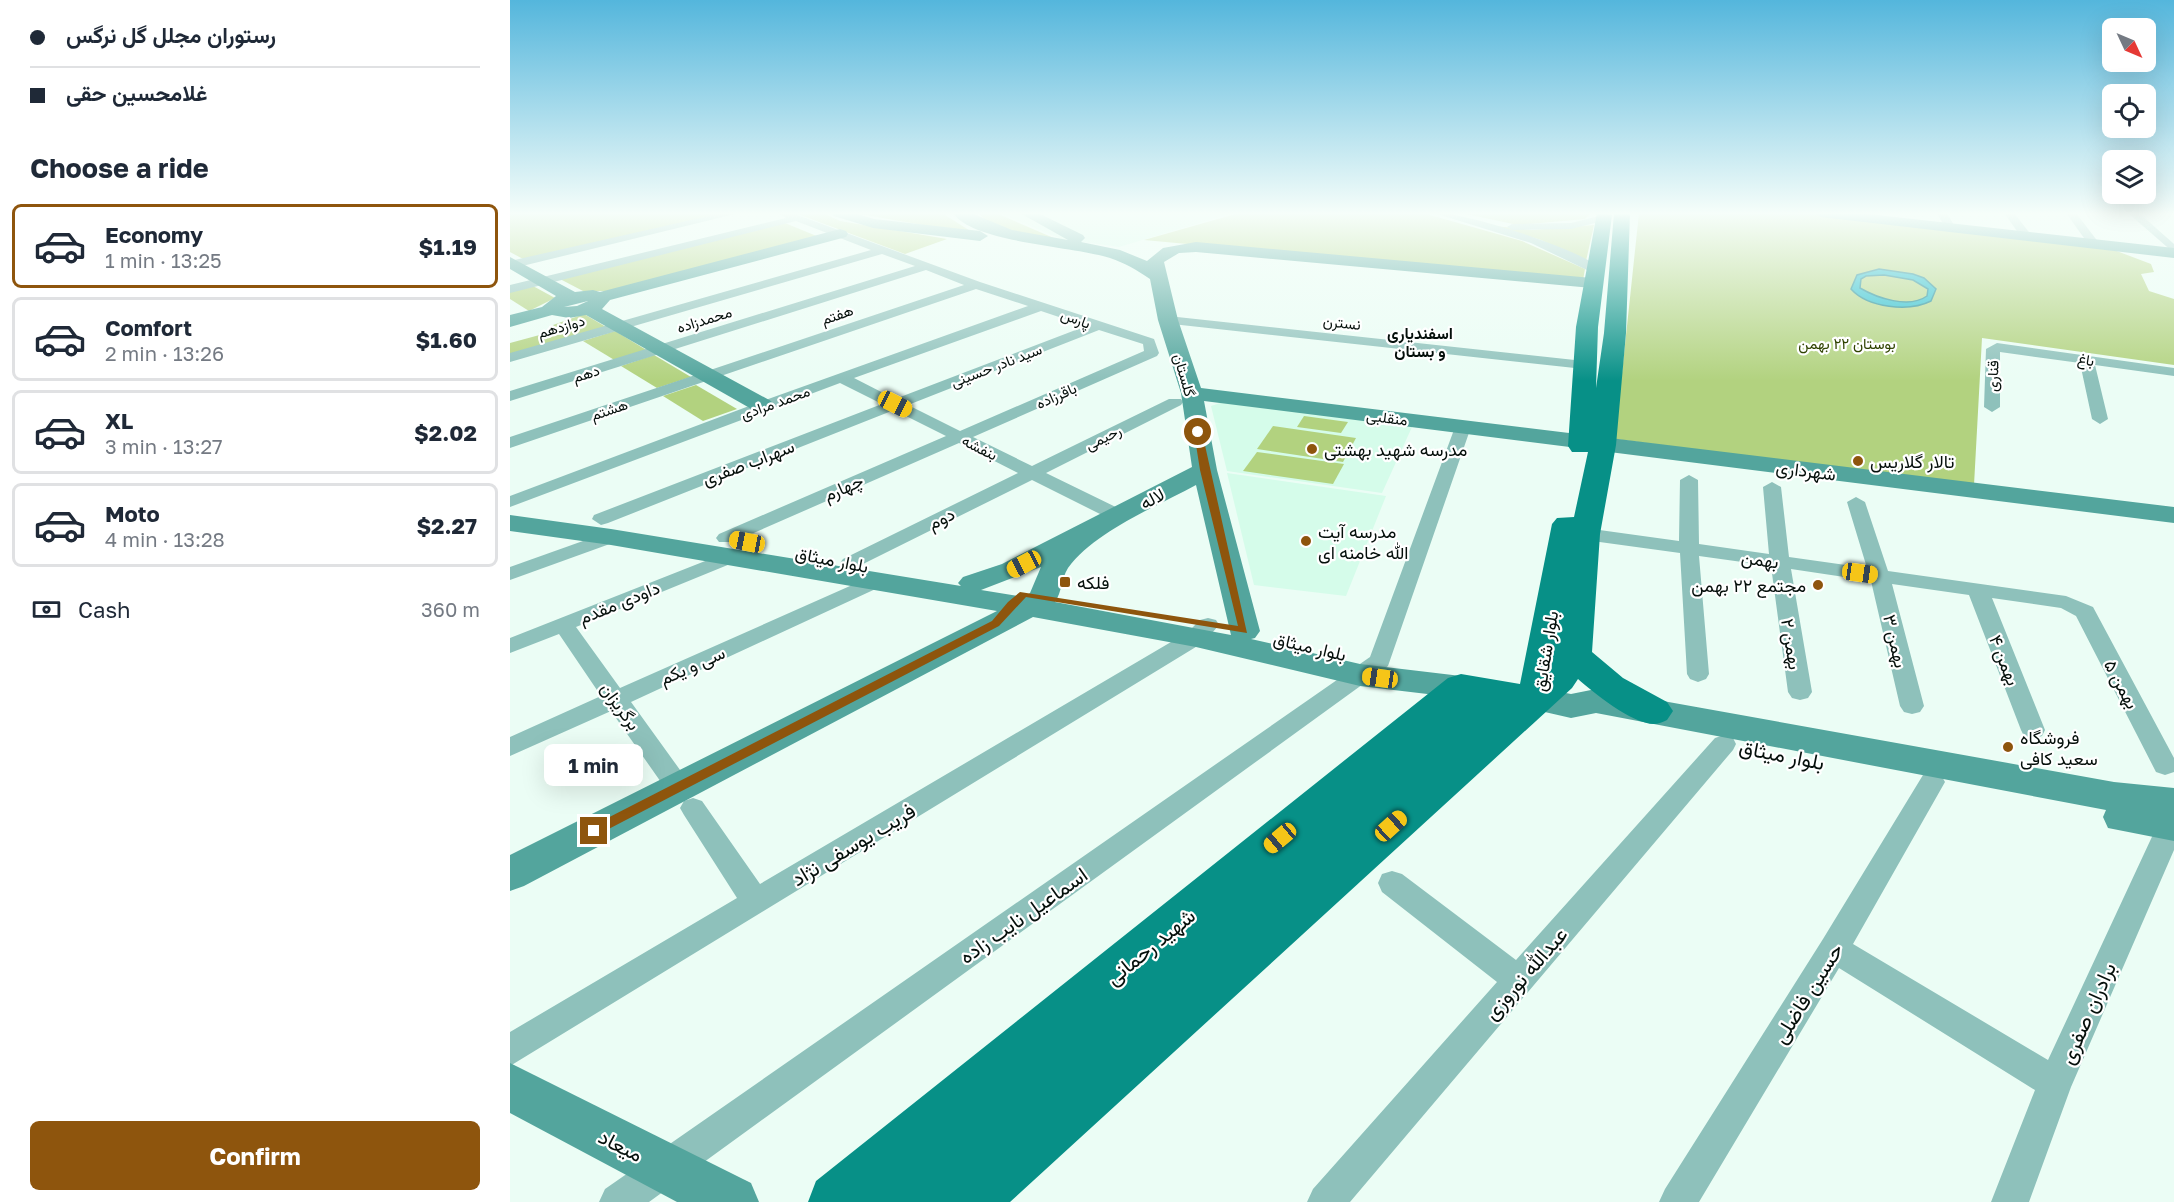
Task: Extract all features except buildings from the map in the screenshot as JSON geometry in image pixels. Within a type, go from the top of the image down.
[{"type":"main road","name":"بلوار شقایق","points":[[1503,694],[1592,443],[1586,347],[1596,269]]},
{"type":"main road","name":"بلوار شقایق","points":[[1503,694],[1559,680],[1574,656],[1592,443],[1613,343],[1611,269]]},
{"type":"main road","points":[[1586,347],[1613,343]]},
{"type":"main road","points":[[1574,656],[1610,687],[1654,711]]},
{"type":"main road","points":[[967,1202],[1503,694]]},
{"type":"main road","name":"شهید رحمانی","points":[[837,1202],[1503,694]]},
{"type":"main road","name":"شهید رحمانی","points":[[904,1202],[1503,694]]},
{"type":"street","points":[[521,269],[586,301],[621,326],[763,406]]},
{"type":"street","points":[[510,289],[591,269]]},
{"type":"street","points":[[510,321],[551,310],[549,308],[556,302],[586,301],[707,269]]},
{"type":"street","name":"دوازدهم","points":[[510,358],[817,269]]},
{"type":"street","name":"محمدزاده","points":[[661,349],[918,269]]},
{"type":"street","name":"پارس","points":[[936,269],[976,285],[1149,342],[1152,353]]},
{"type":"street","name":"گلستان","points":[[1160,269],[1183,398],[1204,470],[1244,631]]},
{"type":"street","points":[[1502,269],[1594,276]]},
{"type":"street","points":[[1582,269],[1594,276]]},
{"type":"street","name":"هفتم","points":[[708,376],[976,285]]},
{"type":"street","name":"محمد مرادی","points":[[510,504],[763,406],[1041,306]]},
{"type":"street","name":"نسترن","points":[[1168,320],[1586,347]]},
{"type":"street","name":"سید نادر حسینی","points":[[895,404],[1097,326]]},
{"type":"street","name":"باغ","points":[[1998,346],[2174,372]]},
{"type":"street","name":"قناری","points":[[1992,407],[1993,349],[1998,346]]},
{"type":"street","name":"دهم","points":[[510,396],[661,349]]},
{"type":"street","name":"باقرزاده","points":[[960,437],[1152,353]]},
{"type":"street","points":[[2086,359],[2100,418]]},
{"type":"street","name":"هشتم","points":[[510,443],[708,376]]},
{"type":"street","name":"بنفشه","points":[[841,378],[1032,473],[1109,521]]},
{"type":"street","name":"منقلبی","points":[[1183,398],[1463,426],[1592,443]]},
{"type":"street","name":"رحیمی","points":[[1032,473],[1183,398]]},
{"type":"street","name":"سهراب صفری","points":[[510,574],[606,528],[895,404]]},
{"type":"street","points":[[1370,668],[1463,426]]},
{"type":"street","name":"چهارم","points":[[727,548],[960,437]]},
{"type":"street","name":"شهرداری","points":[[1592,443],[2174,515]]},
{"type":"street","name":"لاله","points":[[1109,521],[1204,470]]},
{"type":"street","name":"دوم","points":[[850,563],[1032,473]]},
{"type":"street","points":[[1689,480],[1689,548],[1698,674]]},
{"type":"street","name":"بهمن ۲","points":[[1772,487],[1780,561],[1800,692]]},
{"type":"street","name":"بهمن ۳","points":[[1856,502],[1880,576],[1912,706]]},
{"type":"street","name":"بلوار میثاق","points":[[510,504],[606,528],[727,548],[850,563],[973,583],[1021,605]]},
{"type":"street","points":[[973,583],[993,578],[1109,521]]},
{"type":"street","points":[[510,874],[686,798],[1021,605],[1045,586],[1058,560],[1109,521]]},
{"type":"street","name":"بلوار میثاق","points":[[510,523],[606,528]]},
{"type":"street","name":"بهمن","points":[[1585,534],[2066,602],[2076,606]]},
{"type":"street","name":"بلوار میثاق","points":[[727,548],[875,582],[1202,631],[1503,694],[1587,717],[1724,744],[1932,782],[2173,819]]},
{"type":"street","name":"داودی مقدم","points":[[510,646],[563,625],[727,548]]},
{"type":"street","points":[[1021,605],[1036,557]]},
{"type":"street","name":"سی و یکم","points":[[510,747],[875,582]]},
{"type":"street","name":"بهمن ۴","points":[[1978,590],[2033,730]]},
{"type":"street","name":"بهمن ۵","points":[[2076,606],[2085,612],[2165,765]]},
{"type":"street","name":"برگریزان","points":[[563,625],[686,798],[756,902]]},
{"type":"street","name":"بلوار میثاق","points":[[1202,631],[1244,631],[1370,668]]},
{"type":"street","name":"فریب یوسفی نژاد","points":[[510,1050],[1202,631]]},
{"type":"street","name":"اسماعیل نایب زاده","points":[[618,1202],[1370,668]]},
{"type":"street","name":"بلوار میثاق","points":[[1503,694],[1596,701],[1654,711],[2114,797],[2173,819]]},
{"type":"street","name":"عبدالله نوروزی","points":[[1326,1202],[1724,744]]},
{"type":"street","name":"حسین فاضلی","points":[[1678,1202],[1834,949],[1932,782]]},
{"type":"street","name":"برادران صفری","points":[[2010,1202],[2055,1083],[2173,819]]},
{"type":"street","points":[[1392,883],[1518,980]]},
{"type":"street","points":[[1834,949],[2055,1083]]},
{"type":"street","name":"میعاد","points":[[510,1087],[732,1202]]},
{"type":"shaded area","name":"مدرسه شهید بهشتی","points":[[1223,402],[1412,427],[1382,493],[1227,471],[1211,406]]},
{"type":"shaded area","name":"مدرسه آیت الله خامنه ای","points":[[1227,473],[1386,496],[1346,596],[1254,585]]},
{"type":"green space","points":[[600,269],[697,269],[613,291],[583,291],[560,279]]},
{"type":"green space","points":[[1463,269],[1585,269],[1583,280]]},
{"type":"green space","name":"بوستان ۲۲ بهمن","points":[[1633,269],[2153,269],[2154,272],[2141,274],[2149,291],[2174,299],[2174,365],[1982,338],[1974,485],[1615,439]]},
{"type":"green space","points":[[533,286],[555,298],[529,311],[510,299],[510,292]]},
{"type":"green space","points":[[584,314],[606,327],[510,354],[510,343],[558,330],[553,325]]},
{"type":"green space","points":[[615,331],[648,351],[616,361],[583,341]]},
{"type":"green space","points":[[654,355],[691,377],[657,388],[621,366]]},
{"type":"green space","points":[[696,385],[737,409],[703,421],[663,396]]},
{"type":"green space","points":[[1304,416],[1348,422],[1341,433],[1297,427]]},
{"type":"green space","points":[[1273,426],[1356,438],[1343,462],[1257,449]]},
{"type":"green space","points":[[1257,452],[1344,464],[1333,484],[1243,471]]},
{"type":"water","points":[[1880,269],[1913,274],[1924,278],[1936,289],[1931,301],[1901,307],[1878,304],[1858,295],[1851,289],[1857,275]],"holes":[[[1884,275],[1913,280],[1928,289],[1927,296],[1920,300],[1902,302],[1893,301],[1860,288],[1861,279],[1866,276]]]},
{"type":"place","name":"مدرسه شهید بهشتی","points":[[1312,449]]},
{"type":"place","name":"تالار گلاریس","points":[[1858,461]]},
{"type":"place","name":"مدرسه آیت الله خامنه ای","points":[[1306,541]]},
{"type":"place","name":"فلکه","points":[[1065,582]]},
{"type":"place","name":"مجتمع ۲۲ بهمن","points":[[1818,585]]},
{"type":"place","name":"فروشگاه سعید کافی","points":[[2008,747]]},
{"type":"district","name":"اسفندیاری و بستان","points":[[1420,342]]},
{"type":"route","points":[[594,831],[996,624],[1011,604],[1024,594],[1244,631],[1204,470],[1198,432]]}]
